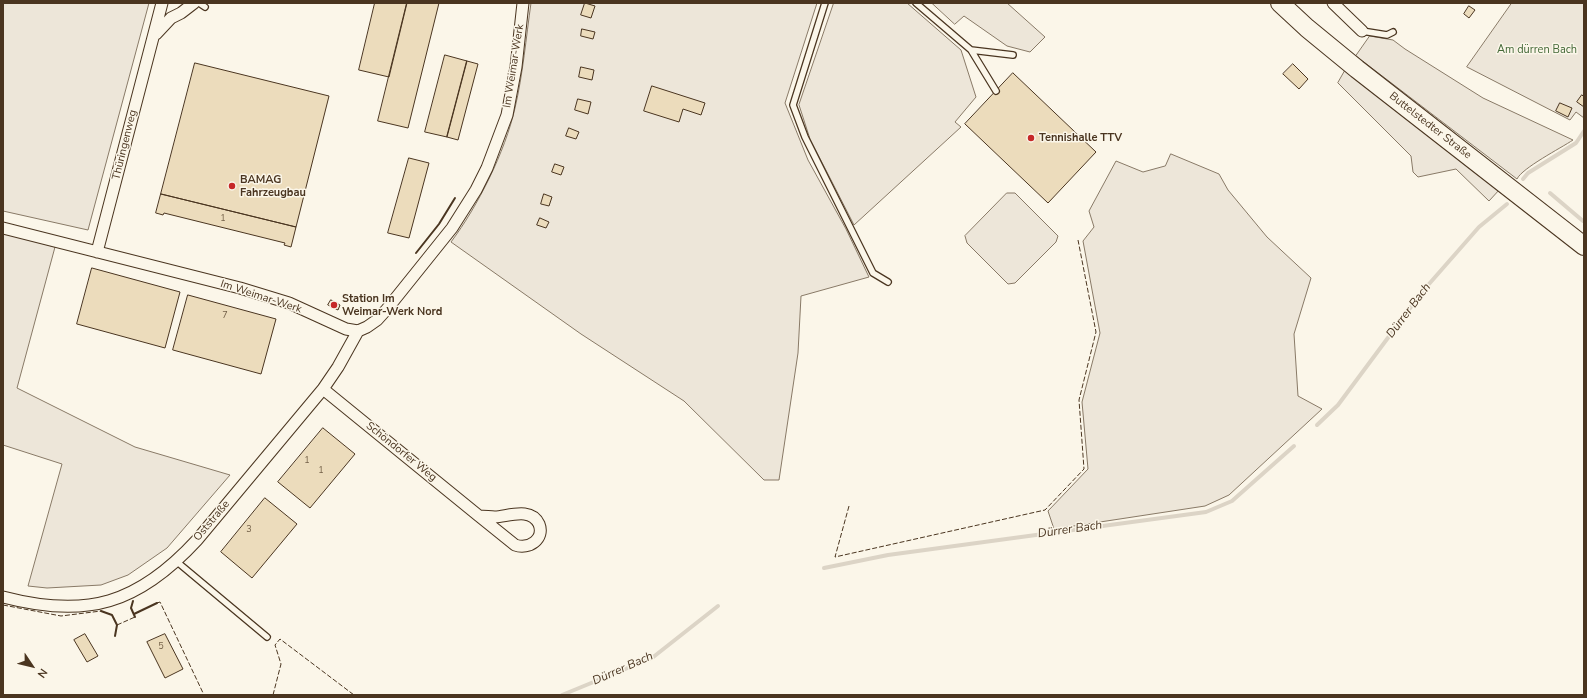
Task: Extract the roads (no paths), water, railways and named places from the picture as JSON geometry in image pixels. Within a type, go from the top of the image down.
[{"type":"main road","name":"Buttelstedter Straße","points":[[1280,3],[1307,28],[1363,73],[1584,246]]},
{"type":"street","name":"Thüringenweg","points":[[97,252],[162,3]]},
{"type":"street","name":"Im Weimar-Werk","points":[[3,228],[240,288],[289,303],[346,329],[358,331],[368,327],[377,320],[452,228],[476,190],[484,174],[507,115],[516,67],[523,3]]},
{"type":"street","points":[[1333,3],[1362,30]]},
{"type":"street","name":"Thüringenweg","points":[[152,39],[171,18],[199,5]]},
{"type":"street","name":"Oststraße","points":[[3,597],[54,606],[99,604],[117,599],[144,585],[176,561],[197,540],[323,389],[342,362],[358,331]]},
{"type":"street","name":"Schöndorfer Weg","points":[[323,389],[480,516],[515,544],[520,546],[531,545],[539,537],[540,525],[537,520],[527,514],[496,517],[480,516]]},
{"type":"lane","points":[[825,3],[794,104],[805,137],[873,273],[888,282]]},
{"type":"lane","points":[[916,3],[971,50],[996,91]]},
{"type":"lane","points":[[1362,30],[1387,35],[1393,32]]},
{"type":"lane","points":[[971,50],[1013,55]]},
{"type":"lane","points":[[176,561],[268,637]]},
{"type":"waterway","name":"Dürrer Bach","points":[[1523,179],[1528,173],[1576,143],[1584,131]]},
{"type":"waterway","points":[[1550,193],[1583,221]]},
{"type":"waterway","name":"Dürrer Bach","points":[[1317,425],[1338,405],[1422,292],[1479,227],[1507,204]]},
{"type":"waterway","name":"Dürrer Bach","points":[[824,568],[888,555],[1206,512],[1232,501],[1294,446]]},
{"type":"waterway","name":"Dürrer Bach","points":[[562,695],[652,658],[718,606]]},
{"type":"place","name":"Tennishalle TTV","points":[[1031,138]]},
{"type":"place","name":"BAMAG Fahrzeugbau","points":[[232,186]]},
{"type":"place","name":"Station Im Weimar-Werk Nord","points":[[334,305]]},
{"type":"park label","name":"Am dürren Bach","points":[[1537,50]]}]
